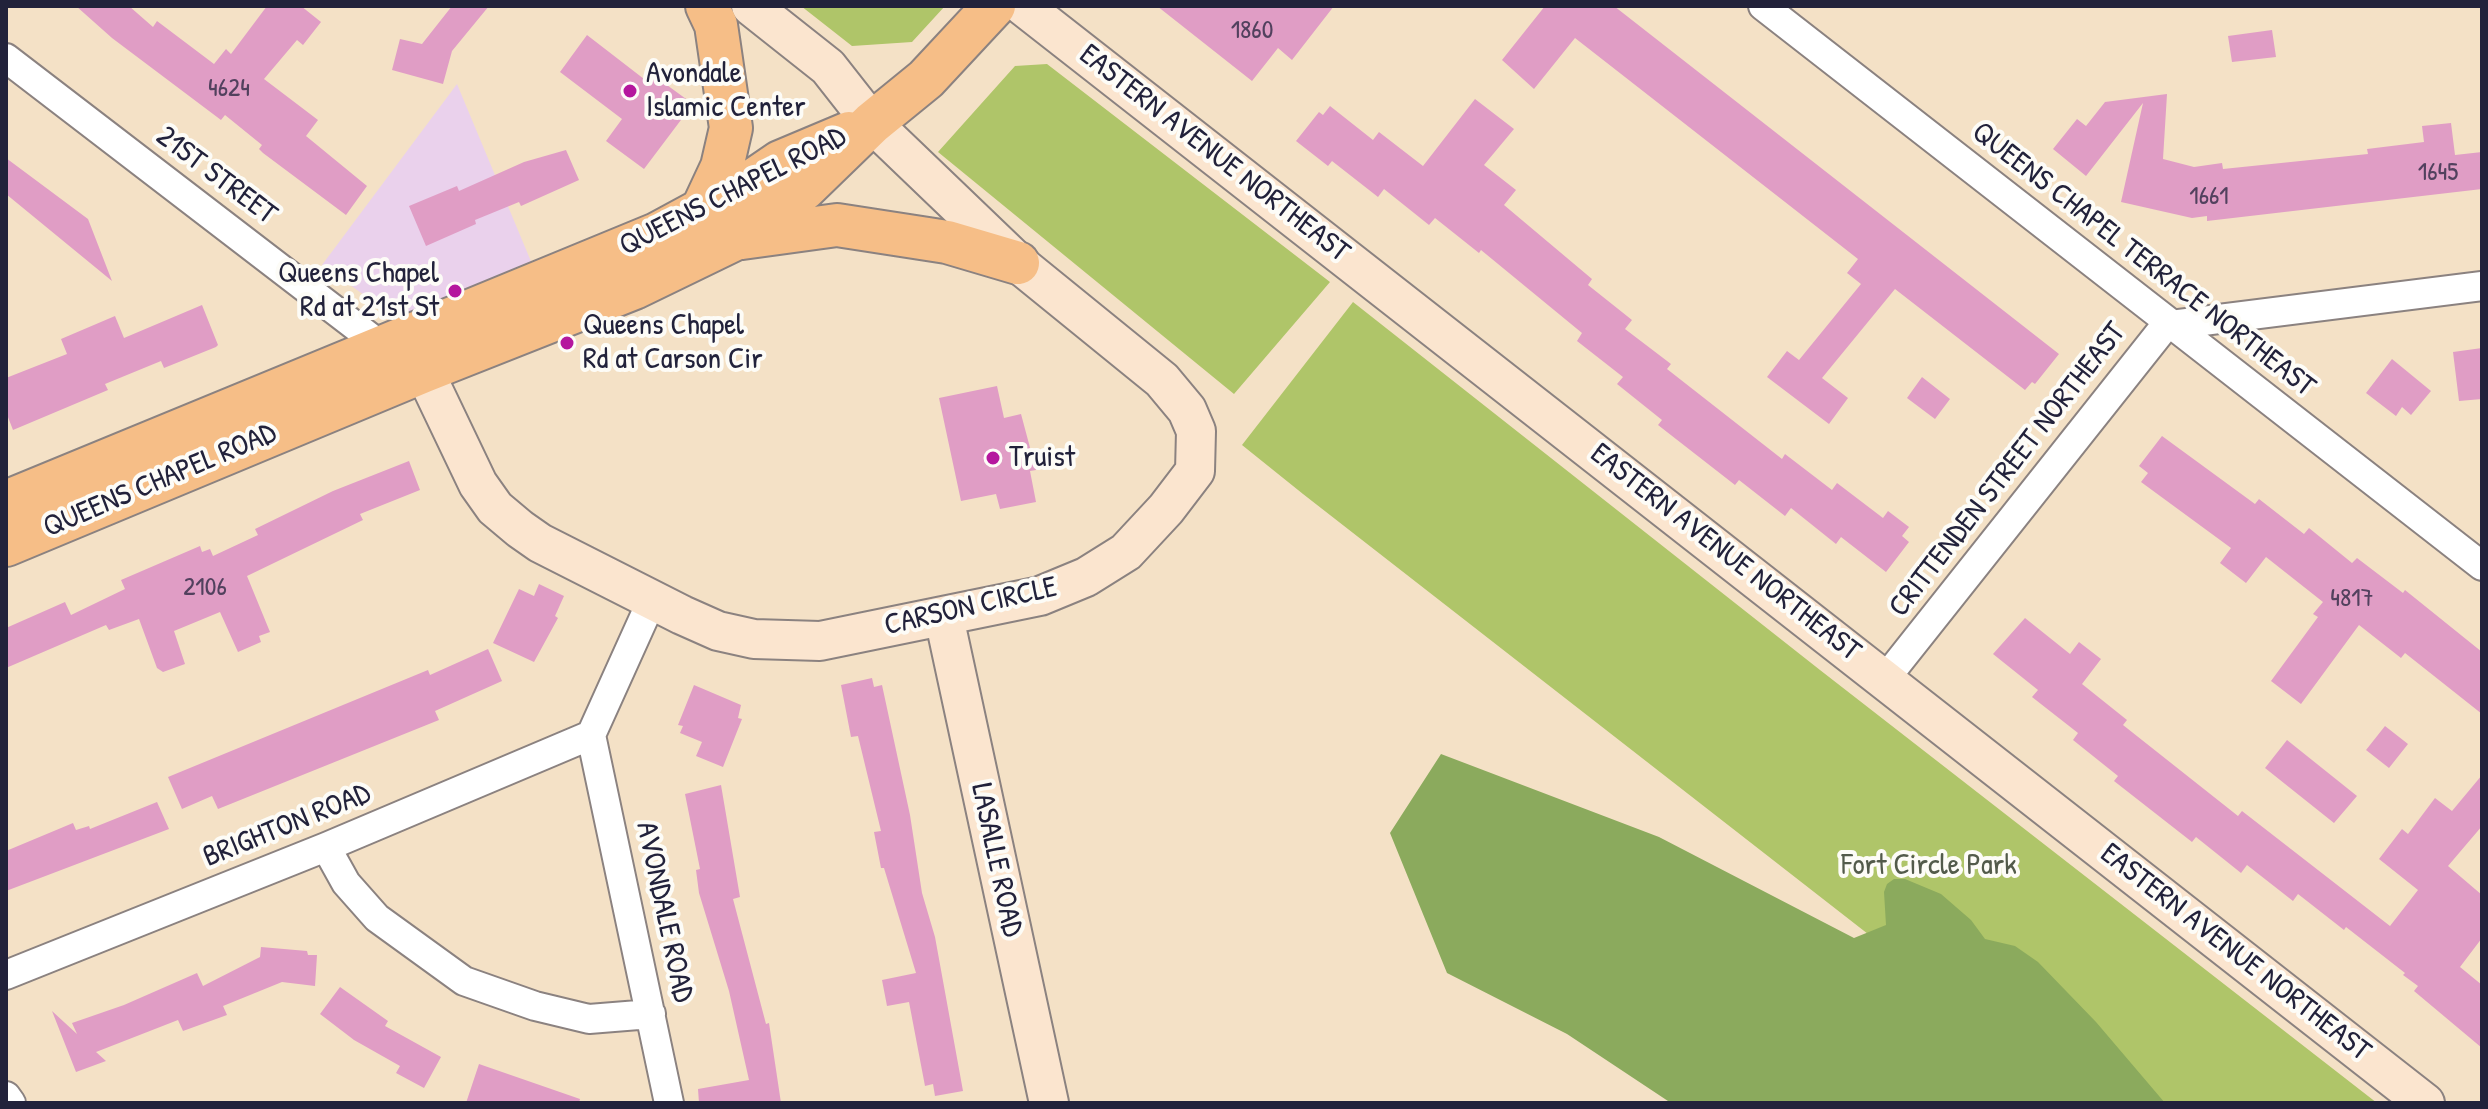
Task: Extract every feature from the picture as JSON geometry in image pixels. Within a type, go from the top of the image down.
[{"type":"main road","points":[[701,212],[722,167],[731,128],[716,25],[707,6]]},
{"type":"main road","points":[[872,123],[926,79],[994,6]]},
{"type":"main road","name":"QUEENS CHAPEL ROAD","points":[[6,502],[657,234],[701,212],[780,162],[872,123]]},
{"type":"main road","name":"QUEENS CHAPEL ROAD","points":[[6,545],[424,371],[634,288],[737,238],[805,188],[872,123]]},
{"type":"main road","points":[[737,238],[837,225],[947,242],[1018,263]]},
{"type":"street","points":[[751,6],[828,67],[872,123]]},
{"type":"street","name":"EASTERN AVENUE NORTHEAST","points":[[1023,6],[2425,1103]]},
{"type":"street","name":"QUEENS CHAPEL TERRACE NORTHEAST","points":[[1763,6],[2482,566]]},
{"type":"street","name":"21ST STREET","points":[[6,58],[384,348]]},
{"type":"street","name":"CARSON CIRCLE","points":[[424,371],[459,451],[495,508],[540,543],[718,631],[786,642],[820,641],[1040,596],[1086,577],[1126,552],[1195,471],[1196,431],[1187,410],[1162,380],[1018,263],[872,123]]},
{"type":"street","name":"CRITTENDEN STREET NORTHEAST","points":[[1885,679],[2155,338],[2171,325],[2482,286]]},
{"type":"street","points":[[591,735],[652,600]]},
{"type":"street","name":"LASALLE ROAD","points":[[944,617],[1049,1103]]},
{"type":"street","name":"BRIGHTON ROAD","points":[[6,975],[326,847],[591,735]]},
{"type":"street","name":"AVONDALE ROAD","points":[[591,735],[669,1103]]},
{"type":"street","points":[[326,847],[346,883],[377,918],[464,981],[535,1006],[589,1019],[651,1014]]},
{"type":"street","points":[[6,1096],[11,1103]]},
{"type":"shaded area","points":[[457,84],[535,271],[402,322],[322,265]]},
{"type":"green space","points":[[801,6],[945,6],[912,42],[852,46]]},
{"type":"green space","points":[[1047,64],[1330,282],[1234,394],[938,152],[1015,66]]},
{"type":"green space","name":"Fort Circle Park","points":[[1353,302],[2377,1103],[2085,1103],[1303,494],[1242,445]]},
{"type":"green space","points":[[1441,754],[1659,837],[1854,938],[1886,925],[1884,892],[1887,884],[1894,879],[1905,879],[1941,894],[1971,920],[1985,939],[2015,946],[2038,962],[2096,1022],[2165,1103],[1671,1103],[1567,1034],[1447,973],[1390,833]]},
{"type":"building","points":[[76,6],[129,6],[153,27],[157,21],[214,64],[226,49],[231,54],[267,6],[301,6],[321,22],[303,45],[297,40],[264,79],[318,120],[306,136],[367,186],[346,215],[263,153],[259,149],[262,145],[225,115],[221,120],[112,38]]},
{"type":"building","points":[[452,6],[489,6],[452,51],[443,84],[392,70],[400,39],[422,44]]},
{"type":"building","points":[[1157,6],[1334,6],[1292,60],[1278,48],[1252,81]]},
{"type":"building","points":[[1545,6],[1614,6],[2059,354],[2035,384],[2032,382],[2025,390],[1895,289],[1822,378],[1848,398],[1829,424],[1767,377],[1787,351],[1799,360],[1861,284],[1847,273],[1858,259],[1575,38],[1534,89],[1502,60]]},
{"type":"building","points":[[2272,30],[2276,57],[2232,62],[2228,36]]},
{"type":"building","name":"Avondale Islamic Center","points":[[587,35],[644,79],[649,72],[693,104],[644,169],[606,141],[622,119],[560,72]]},
{"type":"building","points":[[2167,94],[2163,159],[2194,167],[2222,163],[2223,169],[2368,154],[2367,149],[2424,142],[2422,126],[2451,123],[2455,155],[2482,152],[2482,189],[2207,221],[2207,216],[2192,218],[2121,202],[2143,103],[2086,176],[2053,149],[2077,119],[2086,126],[2105,102]]},
{"type":"building","points":[[1475,99],[1514,129],[1484,165],[1516,190],[1504,205],[1592,279],[1588,285],[1632,320],[1625,329],[1671,364],[1667,369],[1782,459],[1785,454],[1832,490],[1837,483],[1883,518],[1888,511],[1909,527],[1902,536],[1909,542],[1886,572],[1841,537],[1836,544],[1791,508],[1785,516],[1739,480],[1735,485],[1658,425],[1662,420],[1617,384],[1623,377],[1577,341],[1582,333],[1481,250],[1479,253],[1435,218],[1429,225],[1384,189],[1378,197],[1332,161],[1328,166],[1296,141],[1319,112],[1323,115],[1330,106],[1373,140],[1379,132],[1423,166]]},
{"type":"building","points":[[566,150],[579,180],[521,206],[519,202],[475,220],[476,224],[426,246],[409,206],[457,186],[459,191],[524,162]]},
{"type":"building","points":[[6,158],[88,219],[112,281],[6,194]]},
{"type":"building","points":[[202,305],[218,345],[216,347],[164,368],[161,361],[105,384],[108,390],[13,430],[6,412],[6,378],[67,354],[61,339],[115,316],[124,338]]},
{"type":"building","points":[[2482,348],[2482,399],[2459,401],[2453,352]]},
{"type":"building","points":[[2392,359],[2431,391],[2411,415],[2402,407],[2396,416],[2366,393]]},
{"type":"building","points":[[1922,377],[1950,399],[1935,419],[1907,398]]},
{"type":"building","name":"Truist","points":[[997,386],[1004,418],[1021,414],[1036,470],[1030,471],[1036,502],[1000,509],[996,494],[961,501],[939,398]]},
{"type":"building","points":[[2162,436],[2255,504],[2259,499],[2304,534],[2309,528],[2352,563],[2357,558],[2403,593],[2405,590],[2482,652],[2482,714],[2405,653],[2401,658],[2359,625],[2301,704],[2271,681],[2318,617],[2313,614],[2323,602],[2266,557],[2246,583],[2220,563],[2231,548],[2141,482],[2148,473],[2139,466]]},
{"type":"building","points":[[409,461],[420,490],[360,514],[363,520],[247,576],[270,632],[259,636],[261,642],[238,652],[220,612],[174,631],[185,664],[163,672],[157,668],[139,619],[109,630],[106,625],[6,668],[6,628],[65,602],[71,615],[125,589],[121,580],[200,546],[202,552],[210,549],[213,556],[258,535],[255,529],[333,491]]},
{"type":"building","points":[[539,584],[564,596],[555,616],[558,618],[534,662],[493,643],[519,589],[534,596]]},
{"type":"building","points":[[2025,618],[2070,654],[2079,642],[2101,659],[2082,684],[2127,720],[2123,725],[2238,816],[2242,811],[2390,926],[2418,890],[2379,859],[2402,829],[2408,834],[2435,798],[2452,811],[2482,775],[2482,826],[2448,866],[2482,895],[2482,938],[2460,967],[2482,985],[2482,1048],[2414,991],[2418,986],[2403,975],[2405,973],[2346,927],[2344,930],[2298,894],[2293,901],[2247,865],[2241,873],[2196,837],[2192,842],[2114,781],[2118,776],[2073,740],[2078,733],[2032,697],[2038,690],[1993,654]]},
{"type":"building","points":[[488,649],[502,681],[435,711],[439,720],[218,809],[212,796],[182,809],[168,777],[428,670],[430,675]]},
{"type":"building","points":[[872,678],[874,687],[882,685],[910,815],[922,893],[935,937],[963,1091],[935,1096],[933,1084],[925,1086],[909,1002],[887,1006],[882,980],[916,973],[884,868],[881,868],[874,832],[881,831],[858,736],[851,737],[841,685]]},
{"type":"building","points":[[694,685],[741,705],[738,718],[742,719],[723,767],[696,756],[702,742],[680,733],[683,726],[678,725]]},
{"type":"building","points":[[2385,726],[2408,744],[2389,768],[2366,750]]},
{"type":"building","points":[[2287,740],[2357,796],[2334,823],[2265,768]]},
{"type":"building","points":[[721,785],[740,897],[733,899],[766,1024],[769,1023],[781,1103],[699,1103],[698,1089],[749,1080],[729,991],[699,893],[696,870],[700,869],[685,794]]},
{"type":"building","points":[[157,802],[169,829],[6,891],[6,851],[73,823],[76,830],[89,826],[90,829]]},
{"type":"building","points":[[261,947],[307,951],[308,955],[317,955],[315,986],[282,982],[223,1006],[227,1015],[183,1031],[178,1020],[96,1052],[106,1061],[76,1072],[52,1011],[77,1034],[72,1023],[124,1005],[197,973],[203,986],[260,957]]},
{"type":"building","points":[[340,987],[388,1021],[385,1026],[441,1057],[424,1088],[396,1073],[400,1066],[354,1040],[320,1014]]},
{"type":"building","points":[[479,1064],[580,1099],[579,1103],[466,1103]]},
{"type":"place","name":"Avondale Islamic Center","points":[[630,91]]},
{"type":"place","name":"Queens Chapel Rd at 21st St","points":[[455,291]]},
{"type":"place","name":"Queens Chapel Rd at Carson Cir","points":[[567,343]]},
{"type":"place","name":"Truist","points":[[993,458]]}]
